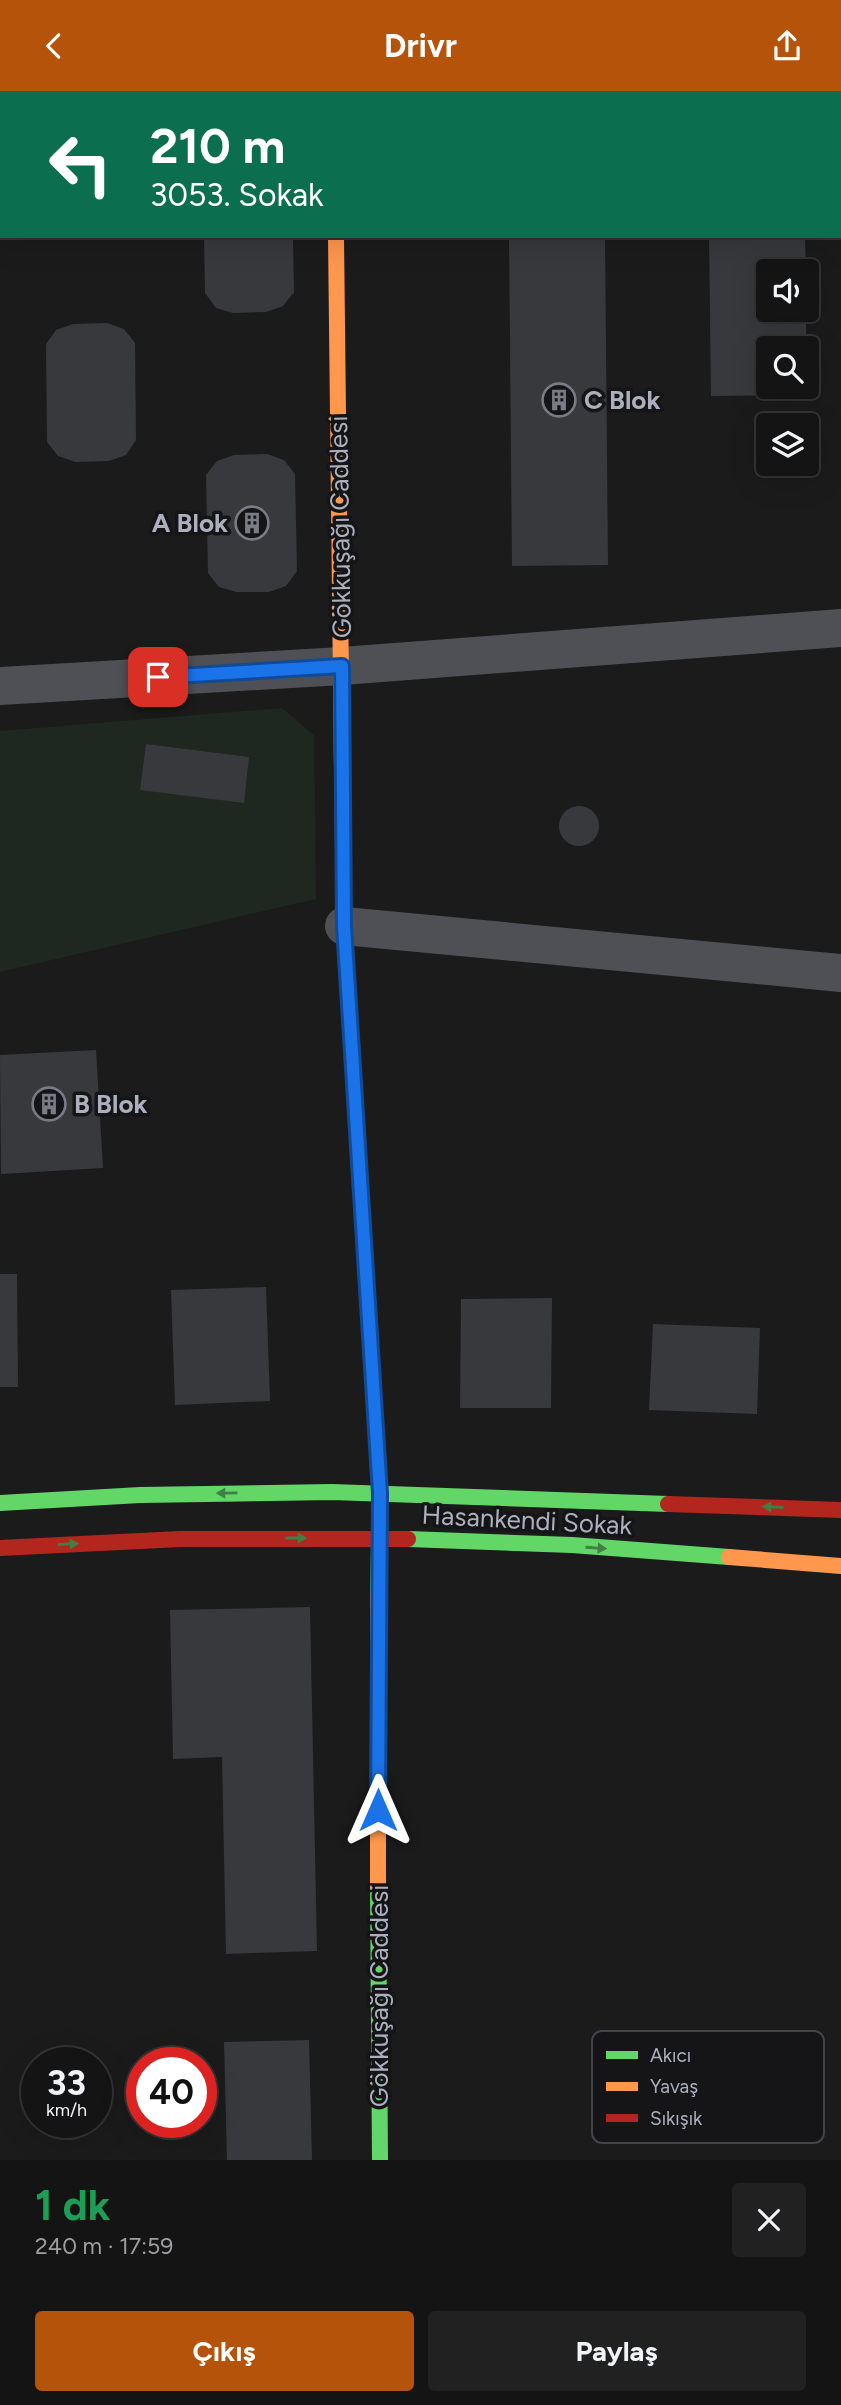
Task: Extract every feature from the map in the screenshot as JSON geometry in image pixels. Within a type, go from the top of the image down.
[{"type":"street","name":"Gökkuşağı Caddesi","points":[[336,238],[344,926],[380,1493],[380,2160]]},
{"type":"street","points":[[0,686],[342,666],[841,628]]},
{"type":"street","points":[[344,926],[841,974]]},
{"type":"street","name":"Hasankendi Sokak","points":[[0,1503],[216,1493],[380,1493],[841,1510]]},
{"type":"street","name":"Hasankendi Sokak","points":[[0,1548],[205,1538],[379,1538],[559,1545],[841,1566]]},
{"type":"shaded area","points":[[282,708],[314,735],[316,899],[0,972],[0,731]]},
{"type":"building","points":[[204,238],[293,238],[294,292],[283,306],[266,312],[233,313],[216,308],[205,293]]},
{"type":"building","name":"C Blok","points":[[509,238],[605,238],[608,565],[512,566]]},
{"type":"building","points":[[709,238],[805,238],[806,259],[756,259],[756,322],[806,322],[806,336],[756,336],[756,396],[711,396]]},
{"type":"building","points":[[107,323],[124,329],[135,343],[136,440],[126,455],[109,461],[75,462],[58,456],[47,442],[46,344],[56,330],[73,324]]},
{"type":"building","name":"A Blok","points":[[267,454],[284,460],[295,474],[297,571],[286,586],[269,592],[236,592],[219,587],[208,573],[206,475],[217,461],[234,455]]},
{"type":"building","points":[[146,744],[249,757],[244,803],[140,790]]},
{"type":"building","points":[[579,806],[587,807],[593,812],[598,818],[598,834],[593,840],[587,845],[579,846],[571,845],[565,840],[560,834],[559,826],[560,818],[565,812],[571,807]]},
{"type":"building","name":"B Blok","points":[[96,1050],[103,1168],[1,1174],[0,1055]]},
{"type":"building","points":[[0,1274],[17,1274],[18,1387],[0,1387]]},
{"type":"building","points":[[266,1287],[270,1401],[175,1405],[171,1290]]},
{"type":"building","points":[[552,1298],[551,1408],[460,1408],[461,1299]]},
{"type":"building","points":[[653,1324],[760,1328],[757,1414],[649,1410]]},
{"type":"building","points":[[310,1607],[317,1951],[226,1954],[222,1757],[173,1759],[170,1610]]},
{"type":"building","points":[[309,2040],[312,2160],[227,2160],[224,2042]]},
{"type":"traffic: fast","points":[[359,1165],[380,1493],[378,1596]]},
{"type":"traffic: fast","points":[[0,1503],[140,1495],[332,1492],[668,1504]]},
{"type":"traffic: fast","points":[[408,1539],[572,1545],[729,1557]]},
{"type":"traffic: fast","points":[[378,1888],[380,2160]]},
{"type":"traffic: slow","points":[[336,238],[342,771]]},
{"type":"traffic: slow","points":[[729,1557],[841,1566]]},
{"type":"traffic: slow","points":[[378,1596],[378,1888]]},
{"type":"traffic: jam","points":[[342,771],[344,926],[359,1165]]},
{"type":"traffic: jam","points":[[668,1504],[841,1510]]},
{"type":"traffic: jam","points":[[0,1548],[180,1539],[408,1539]]},
{"type":"place","name":"C Blok","points":[[559,400]]},
{"type":"place","name":"A Blok","points":[[252,523]]},
{"type":"place","name":"B Blok","points":[[49,1104]]},
{"type":"route","points":[[158,677],[342,666],[344,926],[380,1493],[378,1810]]}]
